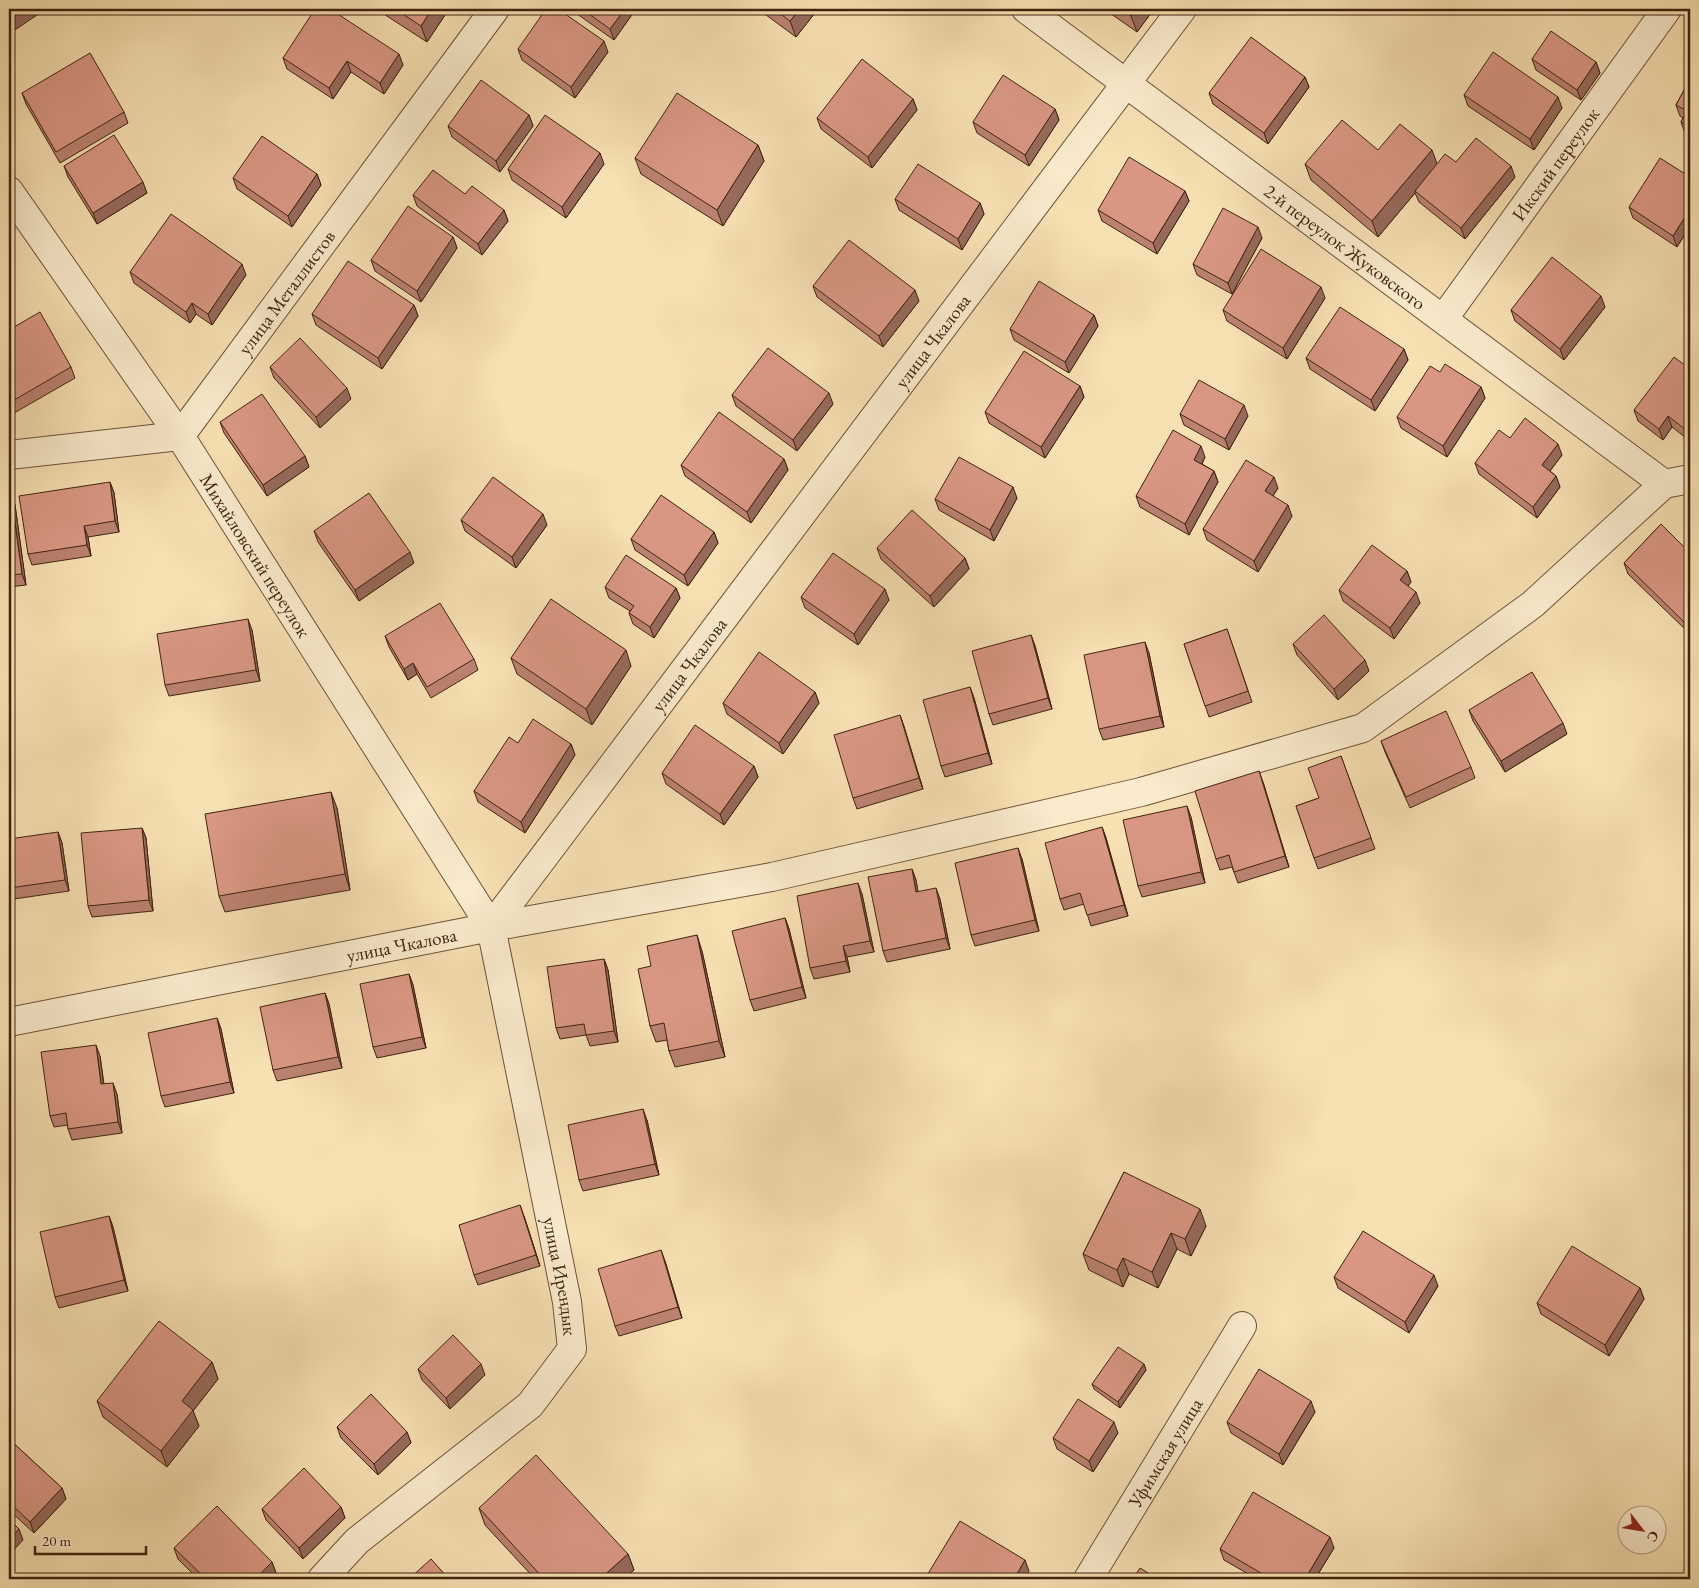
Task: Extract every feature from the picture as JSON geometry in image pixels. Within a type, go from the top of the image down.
[{"type":"street","name":"улица Металлистов","points":[[180,436],[495,9]]},
{"type":"street","name":"2-й переулок Жуковского","points":[[1026,9],[1444,318],[1664,484]]},
{"type":"street","name":"улица Чкалова","points":[[9,1022],[491,927],[1182,9]]},
{"type":"street","name":"Икский переулок","points":[[1444,318],[1667,9]]},
{"type":"street","name":"Михайловский переулок","points":[[9,191],[180,436],[491,927]]},
{"type":"street","points":[[9,455],[180,436]]},
{"type":"street","points":[[491,927],[792,873],[1141,792],[1363,728],[1533,604],[1664,484],[1690,479]]},
{"type":"street","name":"улица Ирендык","points":[[322,1579],[357,1541],[530,1405],[572,1349],[567,1302],[491,927]]},
{"type":"street","name":"Уфимская улица","points":[[1088,1579],[1242,1326]]},
{"type":"building","points":[[9,9],[26,9],[9,20]]},
{"type":"building","points":[[315,9],[330,9],[399,54],[380,83],[347,61],[329,88],[283,58]]},
{"type":"building","points":[[395,9],[432,9],[421,26]]},
{"type":"building","points":[[546,9],[558,9],[604,41],[571,87],[518,49]]},
{"type":"building","points":[[582,9],[625,9],[610,29]]},
{"type":"building","points":[[774,9],[800,9],[790,21]]},
{"type":"building","points":[[1121,9],[1136,9],[1131,16]]},
{"type":"building","points":[[1551,31],[1596,62],[1577,90],[1532,59]]},
{"type":"building","points":[[1251,37],[1305,77],[1264,133],[1209,93]]},
{"type":"building","points":[[1493,52],[1558,97],[1530,139],[1464,95]]},
{"type":"building","points":[[90,53],[124,112],[56,152],[22,93]]},
{"type":"building","points":[[862,59],[913,99],[868,157],[817,118]]},
{"type":"building","points":[[1003,75],[1055,109],[1025,155],[973,122]]},
{"type":"building","points":[[1690,79],[1690,127],[1681,122],[1687,111],[1676,105]]},
{"type":"building","points":[[481,80],[529,115],[496,161],[448,126]]},
{"type":"building","points":[[677,93],[758,145],[717,210],[635,158]]},
{"type":"building","points":[[545,115],[600,153],[562,207],[508,169]]},
{"type":"building","points":[[1342,120],[1378,150],[1400,124],[1432,150],[1372,221],[1305,164]]},
{"type":"building","points":[[114,135],[143,182],[93,213],[64,166]]},
{"type":"building","points":[[262,136],[317,174],[288,216],[233,178]]},
{"type":"building","points":[[1476,138],[1511,166],[1461,228],[1415,191],[1445,154],[1456,162]]},
{"type":"building","points":[[1129,157],[1185,191],[1153,243],[1098,210]]},
{"type":"building","points":[[1660,158],[1690,177],[1690,209],[1673,236],[1629,207]]},
{"type":"building","points":[[918,164],[980,203],[958,239],[895,199]]},
{"type":"building","points":[[433,170],[465,194],[472,186],[504,210],[478,244],[413,195]]},
{"type":"building","points":[[408,206],[453,237],[417,291],[371,260]]},
{"type":"building","points":[[1223,208],[1258,227],[1228,283],[1193,264]]},
{"type":"building","points":[[171,214],[242,264],[208,314],[192,303],[186,312],[130,272]]},
{"type":"building","points":[[849,240],[915,290],[879,336],[813,286]]},
{"type":"building","points":[[1261,249],[1321,287],[1283,348],[1223,310]]},
{"type":"building","points":[[1552,257],[1601,296],[1560,349],[1511,310]]},
{"type":"building","points":[[348,261],[414,305],[378,358],[312,314]]},
{"type":"building","points":[[1039,281],[1094,315],[1065,362],[1010,329]]},
{"type":"building","points":[[1340,307],[1404,349],[1371,400],[1306,358]]},
{"type":"building","points":[[40,312],[71,367],[9,403],[9,330]]},
{"type":"building","points":[[300,338],[347,388],[316,417],[270,367]]},
{"type":"building","points":[[768,348],[829,393],[793,440],[732,395]]},
{"type":"building","points":[[1024,351],[1080,386],[1041,447],[985,412]]},
{"type":"building","points":[[1674,357],[1690,369],[1690,433],[1668,416],[1659,429],[1634,410]]},
{"type":"building","points":[[1445,364],[1481,387],[1443,446],[1397,417],[1430,366],[1440,372]]},
{"type":"building","points":[[1199,380],[1244,405],[1225,439],[1180,414]]},
{"type":"building","points":[[262,394],[305,456],[263,485],[220,422]]},
{"type":"building","points":[[719,412],[784,459],[747,512],[681,465]]},
{"type":"building","points":[[1525,418],[1558,444],[1542,465],[1556,476],[1533,507],[1475,463],[1499,430],[1510,438]]},
{"type":"building","points":[[1173,430],[1201,446],[1194,460],[1214,471],[1185,524],[1136,496]]},
{"type":"building","points":[[959,457],[1013,487],[990,530],[935,499]]},
{"type":"building","points":[[1246,460],[1274,477],[1265,491],[1288,505],[1254,561],[1203,529]]},
{"type":"building","points":[[493,477],[543,514],[512,557],[461,520]]},
{"type":"building","points":[[110,482],[115,521],[84,526],[87,545],[28,554],[19,496]]},
{"type":"building","points":[[369,493],[410,552],[355,590],[314,531]]},
{"type":"building","points":[[9,494],[11,494],[22,574],[9,575]]},
{"type":"building","points":[[661,495],[714,532],[684,575],[631,539]]},
{"type":"building","points":[[912,510],[965,558],[930,596],[877,548]]},
{"type":"building","points":[[1661,524],[1690,553],[1690,616],[1684,622],[1624,563]]},
{"type":"building","points":[[1372,545],[1407,571],[1400,580],[1416,592],[1390,628],[1339,590]]},
{"type":"building","points":[[833,553],[885,589],[854,634],[801,597]]},
{"type":"building","points":[[626,555],[676,588],[650,627],[629,613],[634,606],[605,587]]},
{"type":"building","points":[[551,599],[626,650],[586,709],[511,658]]},
{"type":"building","points":[[440,603],[474,659],[427,687],[413,663],[404,669],[385,636]]},
{"type":"building","points":[[1324,615],[1365,660],[1334,689],[1293,644]]},
{"type":"building","points":[[248,619],[256,670],[165,685],[157,634]]},
{"type":"building","points":[[1227,629],[1248,691],[1205,706],[1184,644]]},
{"type":"building","points":[[1031,635],[1048,698],[989,714],[972,651]]},
{"type":"building","points":[[1145,642],[1160,716],[1099,729],[1084,655]]},
{"type":"building","points":[[759,652],[815,692],[779,743],[723,703]]},
{"type":"building","points":[[1532,672],[1563,723],[1501,761],[1469,710]]},
{"type":"building","points":[[970,687],[988,753],[941,766],[923,700]]},
{"type":"building","points":[[1446,711],[1471,767],[1406,797],[1381,741]]},
{"type":"building","points":[[900,715],[919,778],[853,798],[834,735]]},
{"type":"building","points":[[533,719],[571,744],[521,822],[474,791],[509,737],[518,743]]},
{"type":"building","points":[[695,725],[754,766],[720,814],[662,773]]},
{"type":"building","points":[[1341,756],[1371,838],[1314,858],[1296,806],[1319,798],[1308,768]]},
{"type":"building","points":[[1259,771],[1285,856],[1234,872],[1229,855],[1216,859],[1195,791]]},
{"type":"building","points":[[331,792],[345,874],[219,896],[205,814]]},
{"type":"building","points":[[1187,806],[1201,872],[1138,886],[1123,820]]},
{"type":"building","points":[[1102,827],[1124,905],[1087,915],[1080,893],[1060,899],[1045,843]]},
{"type":"building","points":[[142,828],[149,900],[88,906],[81,833]]},
{"type":"building","points":[[58,832],[65,880],[10,888],[9,839]]},
{"type":"building","points":[[1018,848],[1035,920],[971,935],[955,863]]},
{"type":"building","points":[[912,869],[916,892],[936,888],[946,938],[883,951],[868,877]]},
{"type":"building","points":[[858,883],[870,941],[843,946],[846,961],[810,968],[797,896]]},
{"type":"building","points":[[785,918],[802,987],[750,1000],[732,931]]},
{"type":"building","points":[[697,935],[719,1041],[669,1051],[664,1023],[650,1026],[638,969],[651,966],[647,946]]},
{"type":"building","points":[[604,959],[614,1031],[586,1035],[584,1024],[556,1028],[547,967]]},
{"type":"building","points":[[409,974],[422,1037],[373,1047],[360,984]]},
{"type":"building","points":[[325,993],[338,1057],[273,1070],[260,1007]]},
{"type":"building","points":[[217,1018],[230,1082],[161,1096],[148,1033]]},
{"type":"building","points":[[96,1045],[101,1084],[113,1083],[118,1122],[68,1129],[66,1113],[50,1116],[41,1052]]},
{"type":"building","points":[[643,1109],[655,1164],[579,1180],[568,1125]]},
{"type":"building","points":[[1124,1172],[1200,1209],[1185,1239],[1171,1233],[1152,1272],[1123,1258],[1117,1270],[1083,1254]]},
{"type":"building","points":[[520,1205],[536,1255],[474,1275],[459,1225]]},
{"type":"building","points":[[109,1216],[124,1280],[55,1297],[40,1232]]},
{"type":"building","points":[[1363,1231],[1434,1275],[1405,1322],[1334,1277]]},
{"type":"building","points":[[1572,1246],[1640,1288],[1605,1345],[1537,1303]]},
{"type":"building","points":[[661,1250],[678,1307],[615,1326],[598,1269]]},
{"type":"building","points":[[159,1321],[212,1362],[182,1401],[193,1410],[161,1451],[97,1401]]},
{"type":"building","points":[[453,1335],[481,1364],[446,1398],[418,1369]]},
{"type":"building","points":[[1118,1347],[1144,1364],[1118,1402],[1092,1384]]},
{"type":"building","points":[[1259,1369],[1311,1401],[1279,1454],[1227,1422]]},
{"type":"building","points":[[371,1394],[407,1432],[374,1464],[337,1427]]},
{"type":"building","points":[[1078,1399],[1114,1422],[1089,1461],[1053,1438]]},
{"type":"building","points":[[9,1439],[62,1488],[30,1522],[9,1502]]},
{"type":"building","points":[[536,1455],[628,1554],[600,1579],[544,1579],[479,1508]]},
{"type":"building","points":[[304,1468],[341,1507],[299,1548],[262,1509]]},
{"type":"building","points":[[1253,1492],[1330,1537],[1305,1579],[1271,1579],[1220,1549]]},
{"type":"building","points":[[217,1506],[272,1562],[255,1579],[206,1579],[174,1548]]},
{"type":"building","points":[[9,1519],[19,1529],[9,1540]]},
{"type":"building","points":[[960,1521],[1025,1560],[1014,1579],[930,1579],[926,1577]]},
{"type":"building","points":[[431,1559],[449,1579],[409,1579]]},
{"type":"building","points":[[1140,1568],[1158,1579],[1133,1579]]}]
